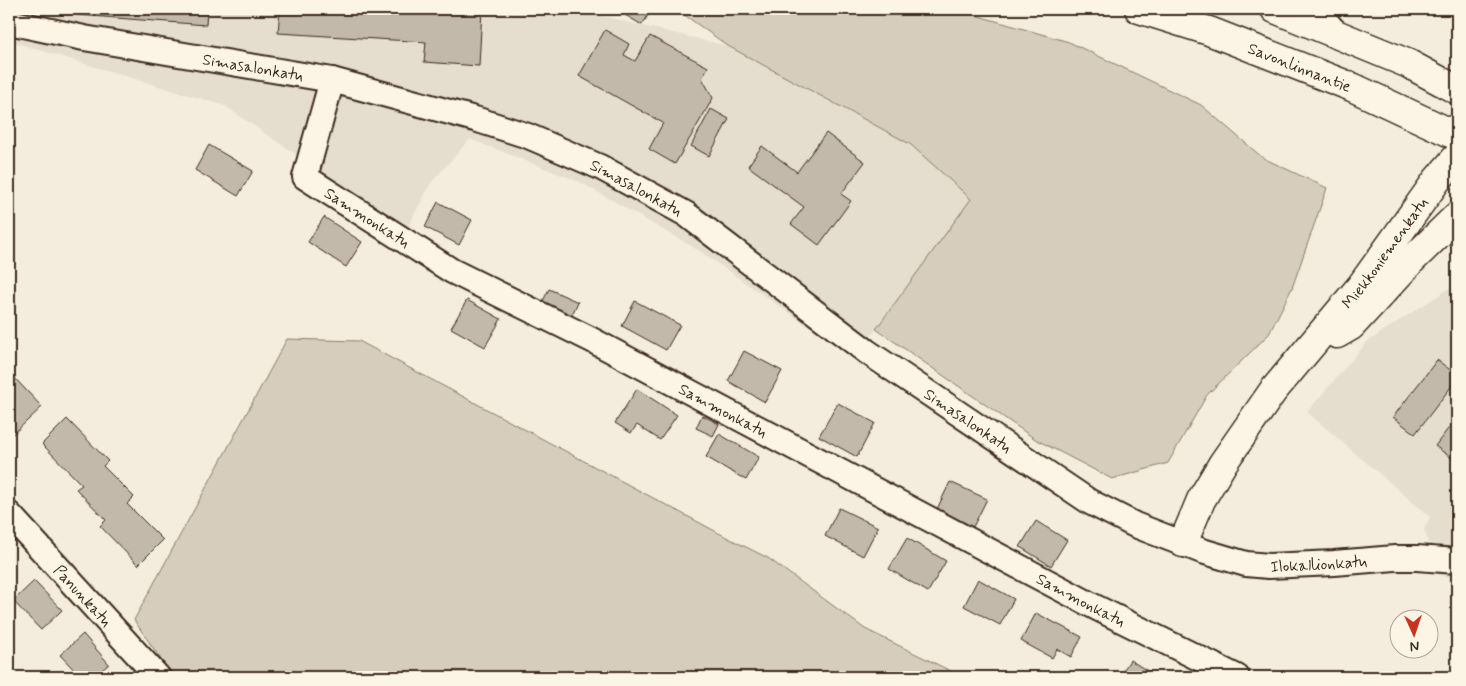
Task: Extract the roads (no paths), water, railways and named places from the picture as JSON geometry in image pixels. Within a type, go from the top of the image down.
[{"type":"main road","name":"Savonlinnantie","points":[[1139,9],[1209,31],[1352,87],[1457,136]]},
{"type":"main road","points":[[1275,9],[1409,64],[1453,85]]},
{"type":"main road","name":"Miekkoniemenkatu","points":[[1183,543],[1201,500],[1223,463],[1273,391],[1361,286],[1437,180],[1457,157]]},
{"type":"main road","name":"Miekkoniemenkatu","points":[[1311,347],[1351,326],[1412,260],[1457,216]]},
{"type":"street","name":"Simasalonkatu","points":[[9,22],[84,38],[332,80],[474,119],[528,136],[600,167],[686,214],[866,351],[1090,502],[1135,524],[1183,543]]},
{"type":"street","name":"Sammonkatu","points":[[332,80],[305,177],[452,271],[590,339],[1097,608],[1238,677]]},
{"type":"street","name":"Panunkatu","points":[[9,514],[158,677]]},
{"type":"street","name":"Ilokallionkatu","points":[[1183,543],[1229,560],[1269,566],[1395,558],[1457,561]]},
{"type":"lane","points":[[1324,9],[1348,38]]}]
